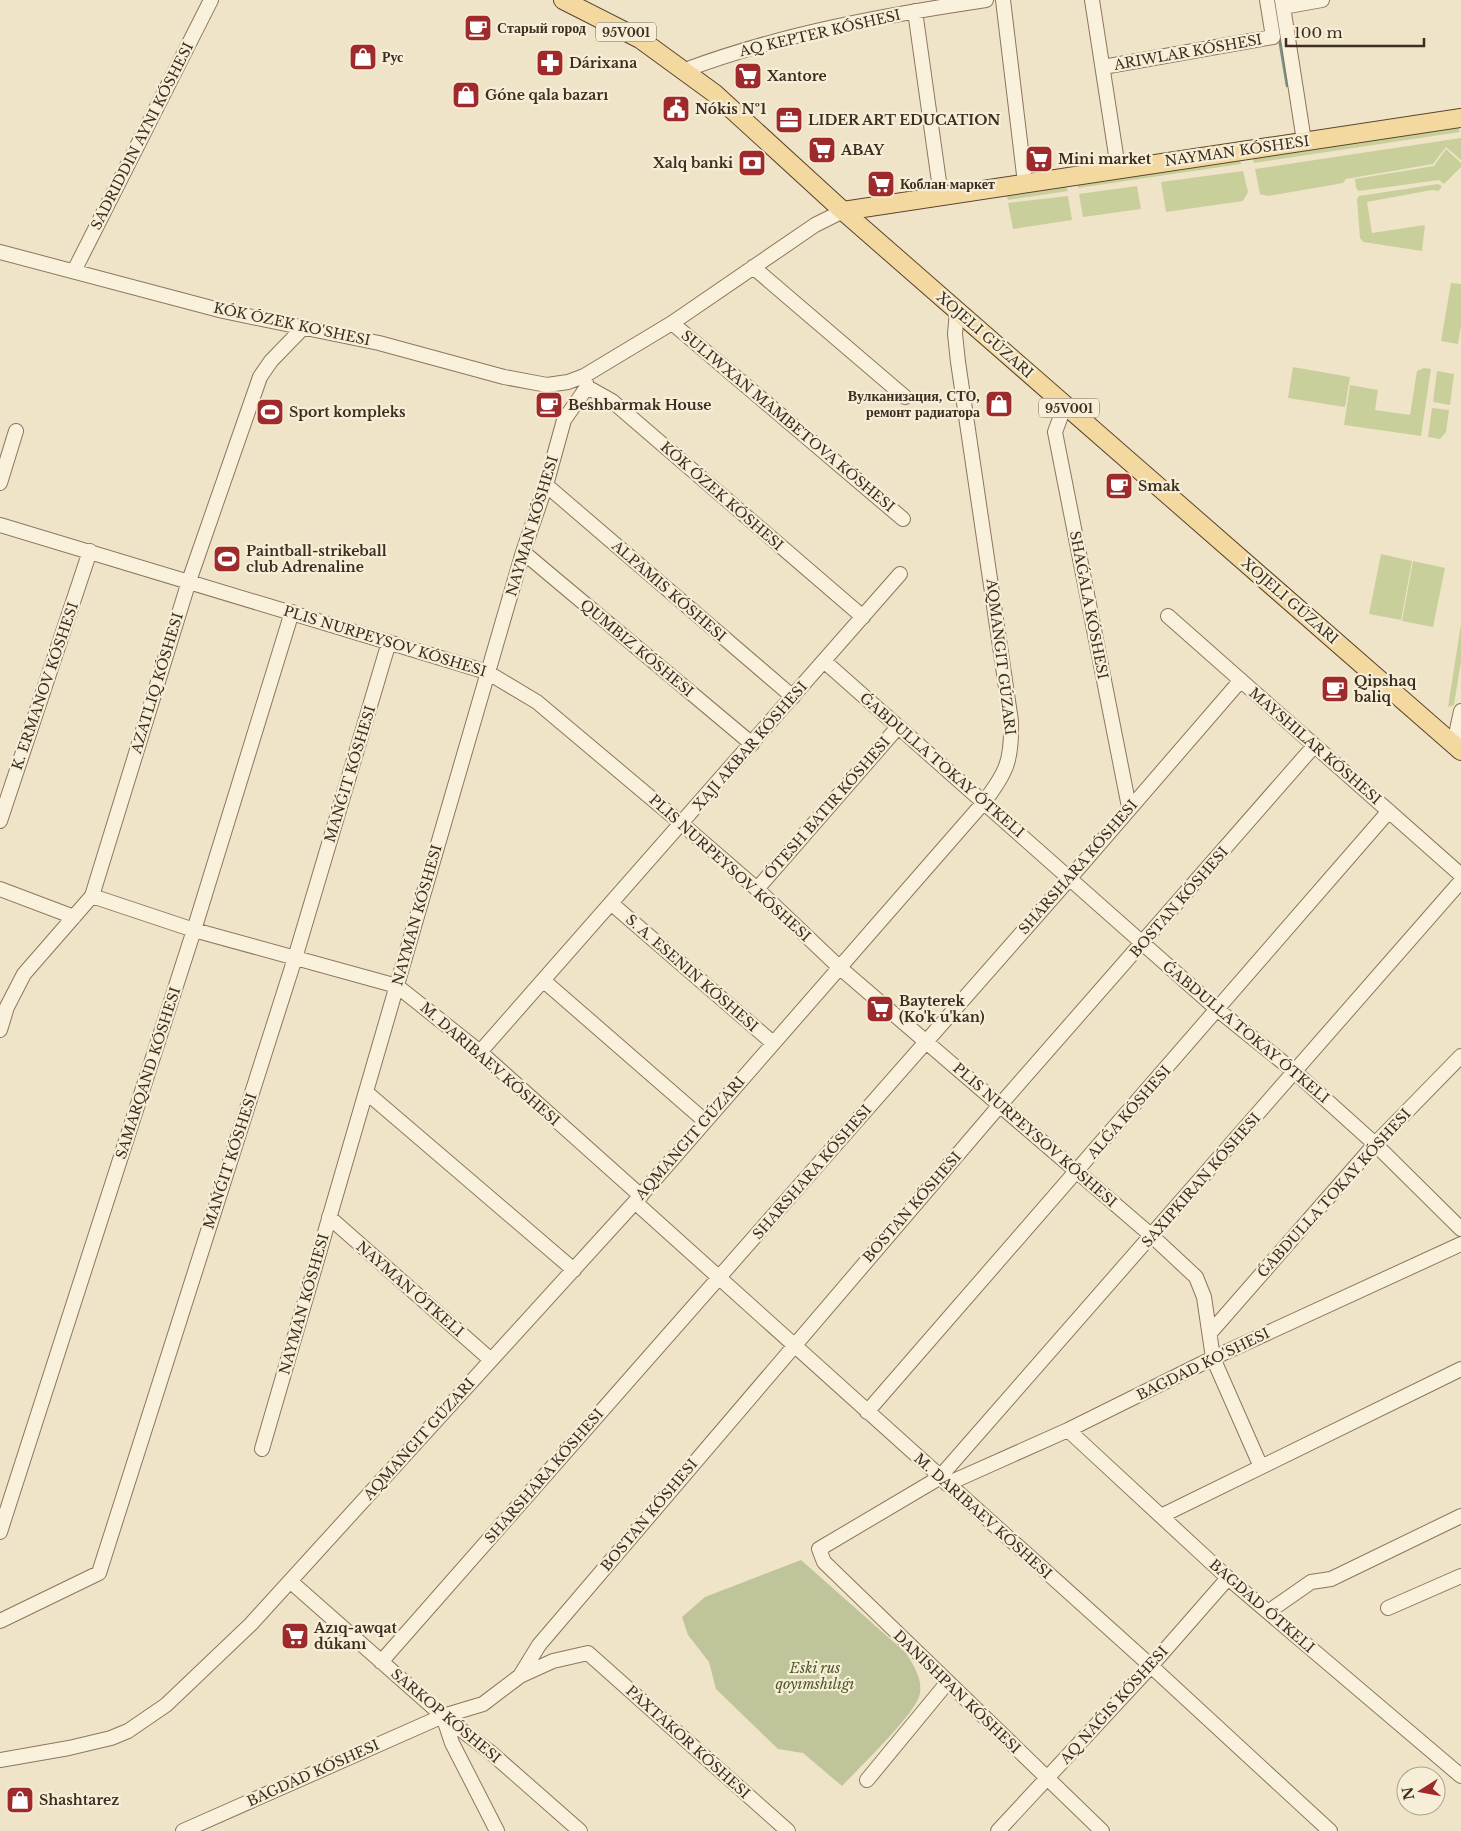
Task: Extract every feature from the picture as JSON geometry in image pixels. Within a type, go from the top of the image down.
[{"type":"main road","name":"95V001","points":[[562,0],[640,39],[714,93],[842,211],[1458,747]]},
{"type":"main road","name":"NAYMAN KÓSHESI","points":[[842,211],[1118,168],[1461,118]]},
{"type":"street","name":"SADRIDDIN AYNI KÓSHESI","points":[[74,271],[211,0]]},
{"type":"street","name":"AQ KEPTER KÓSHESI","points":[[685,70],[765,44],[915,11],[986,0]]},
{"type":"street","points":[[1003,0],[1025,183]]},
{"type":"street","points":[[1092,0],[1118,168]]},
{"type":"street","points":[[1103,67],[1273,38],[1267,0]]},
{"type":"street","points":[[1304,141],[1282,4],[1322,0]]},
{"type":"street","points":[[915,11],[941,196]]},
{"type":"street","name":"NAYMAN KÓSHESI","points":[[262,1449],[487,672],[523,552],[546,485],[564,420],[586,382],[815,225],[842,211]]},
{"type":"street","name":"KÓK ÓZEK KO'SHESI","points":[[0,252],[302,329],[379,343],[525,382],[547,385],[586,382]]},
{"type":"street","points":[[753,267],[905,397]]},
{"type":"street","points":[[0,1760],[69,1748],[111,1738],[146,1720],[166,1705],[244,1631],[638,1199],[838,967],[984,802],[1004,775],[1012,747],[1011,721],[958,362],[955,334],[957,311]]},
{"type":"street","points":[[672,323],[903,519]]},
{"type":"street","points":[[0,1030],[7,1007],[24,974],[92,896],[189,581],[260,377],[271,362],[302,329]]},
{"type":"street","name":"KÓK ÓZEK KÓSHESI","points":[[586,382],[612,401],[863,617]]},
{"type":"street","name":"SHAǴALA KÓSHESI","points":[[1065,405],[1055,432],[1130,807]]},
{"type":"street","points":[[0,483],[16,431]]},
{"type":"street","points":[[546,485],[793,697]]},
{"type":"street","name":"PLIS NURPEYSOV KÓSHESI","points":[[0,524],[487,672],[537,702],[757,888],[838,967],[927,1041],[1152,1236],[1196,1277],[1204,1297],[1213,1358],[1261,1467]]},
{"type":"street","name":"K. ERMANOV KÓSHESI","points":[[0,821],[90,551]]},
{"type":"street","points":[[523,552],[752,744]]},
{"type":"street","name":"XAJI AKBAR KÓSHESI","points":[[480,1052],[900,574]]},
{"type":"street","name":"SAMARQAND KÓSHESI","points":[[0,1532],[194,930],[292,612]]},
{"type":"street","points":[[1168,616],[1461,875]]},
{"type":"street","points":[[0,1621],[99,1573],[295,958],[389,642]]},
{"type":"street","name":"ǴABDULLA TOKAY ÓTKELI","points":[[824,661],[1218,1010],[1295,1072],[1374,1144],[1461,1230]]},
{"type":"street","name":"SHARSHARA KÓSHESI","points":[[380,1662],[1070,878],[1241,680]]},
{"type":"street","points":[[1458,747],[1461,711]]},
{"type":"street","points":[[757,888],[898,727]]},
{"type":"street","name":"BOSTAN KÓSHESI","points":[[520,1676],[539,1644],[793,1345],[1314,746]]},
{"type":"street","name":"ALǴA KÓSHESI","points":[[867,1412],[1389,812]]},
{"type":"street","points":[[1102,1831],[824,1562],[819,1549],[943,1481],[1152,1236],[1461,881]]},
{"type":"street","points":[[0,889],[74,917]]},
{"type":"street","name":"M. DARIBAEV KÓSHESI","points":[[92,896],[194,930],[397,986],[480,1052],[638,1199],[719,1278],[1151,1666],[1330,1831]]},
{"type":"street","name":"S. A. ESENIN KÓSHESI","points":[[612,904],[773,1043]]},
{"type":"street","points":[[544,981],[706,1121]]},
{"type":"street","name":"ǴABDULLA TOKAY KÓSHESI","points":[[1210,1333],[1374,1144],[1461,1056]]},
{"type":"street","points":[[366,1092],[574,1270]]},
{"type":"street","name":"NAYMAN ÓTKELI","points":[[330,1217],[491,1360]]},
{"type":"street","name":"BAGDAD KO'SHESI","points":[[943,1481],[1068,1430],[1213,1358],[1461,1244]]},
{"type":"street","points":[[1161,1516],[1461,1369]]},
{"type":"street","name":"BAGDAD ÓTKELI","points":[[1068,1430],[1228,1578],[1461,1776]]},
{"type":"street","points":[[1268,1612],[1311,1582],[1331,1579],[1461,1516]]},
{"type":"street","points":[[1388,1608],[1461,1576]]},
{"type":"street","points":[[998,1831],[1151,1666],[1228,1578]]},
{"type":"street","name":"SARKOP KÓSHESI","points":[[290,1581],[380,1662],[443,1716],[489,1751],[580,1831]]},
{"type":"street","name":"PAXTAKOR KÓSHESI","points":[[520,1676],[552,1660],[588,1653],[788,1831]]},
{"type":"street","name":"BAGDAD KÓSHESI","points":[[183,1831],[443,1716],[483,1704],[520,1676]]},
{"type":"street","points":[[867,1780],[947,1683]]},
{"type":"street","points":[[443,1716],[452,1743],[496,1831]]},
{"type":"green space","points":[[1458,127],[1460,132],[1254,163],[1252,157]]},
{"type":"green space","points":[[1461,138],[1461,160],[1446,147],[1433,164],[1346,179],[1343,183],[1268,196],[1260,194],[1255,169]]},
{"type":"green space","points":[[1446,149],[1461,163],[1461,167],[1444,184],[1439,180],[1359,191],[1356,188],[1355,179],[1434,166]]},
{"type":"green space","points":[[1240,159],[1241,164],[1078,188],[1078,183]]},
{"type":"green space","points":[[1243,171],[1248,192],[1243,201],[1166,212],[1161,182]]},
{"type":"green space","points":[[1438,184],[1442,186],[1439,191],[1432,190],[1367,202],[1372,233],[1425,225],[1422,251],[1363,242],[1360,238],[1357,199],[1359,196]]},
{"type":"green space","points":[[1065,185],[1068,191],[1008,200],[1006,193]]},
{"type":"green space","points":[[1137,186],[1141,209],[1083,217],[1079,194]]},
{"type":"green space","points":[[1068,196],[1072,220],[1013,229],[1008,203]]},
{"type":"green space","points":[[1451,283],[1461,284],[1461,326],[1458,344],[1441,341]]},
{"type":"green space","points":[[1293,367],[1350,377],[1345,407],[1288,398]]},
{"type":"green space","points":[[1424,368],[1431,369],[1421,436],[1344,425],[1350,385],[1378,390],[1375,410],[1410,415],[1417,371]]},
{"type":"green space","points":[[1437,371],[1454,374],[1450,405],[1433,402]]},
{"type":"green space","points":[[1432,408],[1449,410],[1446,432],[1440,439],[1428,437]]},
{"type":"green space","points":[[1381,554],[1412,561],[1401,620],[1369,614]]},
{"type":"green space","points":[[1413,561],[1445,568],[1433,627],[1402,621]]},
{"type":"green space","points":[[1461,624],[1461,661],[1454,705],[1448,707]]},
{"type":"green space","name":"Eski rus qoyımshılıǵı","points":[[801,1560],[906,1653],[919,1679],[919,1697],[914,1706],[896,1729],[842,1786],[803,1753],[778,1749],[716,1689],[709,1662],[688,1635],[682,1617],[705,1597]]},
{"type":"waterway","points":[[1279,38],[1287,86]]},
{"type":"place","name":"Старый город","points":[[478,28]]},
{"type":"place","name":"Рус","points":[[363,57]]},
{"type":"place","name":"Dárixana","points":[[550,63]]},
{"type":"place","name":"Xantore","points":[[748,76]]},
{"type":"place","name":"Góne qala bazarı","points":[[466,95]]},
{"type":"place","name":"Nókis №1","points":[[676,109]]},
{"type":"place","name":"LIDER ART EDUCATION","points":[[789,120]]},
{"type":"place","name":"ABAY","points":[[822,150]]},
{"type":"place","name":"Mini market","points":[[1039,159]]},
{"type":"place","name":"Xalq banki","points":[[752,163]]},
{"type":"place","name":"Коблан маркет","points":[[881,184]]},
{"type":"place","name":"Вулканизация, СТО, ремонт радиатора","points":[[999,404]]},
{"type":"place","name":"Beshbarmak House","points":[[549,405]]},
{"type":"place","name":"Sport kompleks","points":[[270,412]]},
{"type":"place","name":"Smak","points":[[1119,486]]},
{"type":"place","name":"Paintball-strikeball club Adrenaline","points":[[227,559]]},
{"type":"place","name":"Qipshaq baliq","points":[[1335,689]]},
{"type":"place","name":"Bayterek (Ko'k u'kan)","points":[[880,1009]]},
{"type":"place","name":"Azıq-awqat dúkanı","points":[[295,1636]]},
{"type":"place","name":"Shashtarez","points":[[20,1800]]}]
